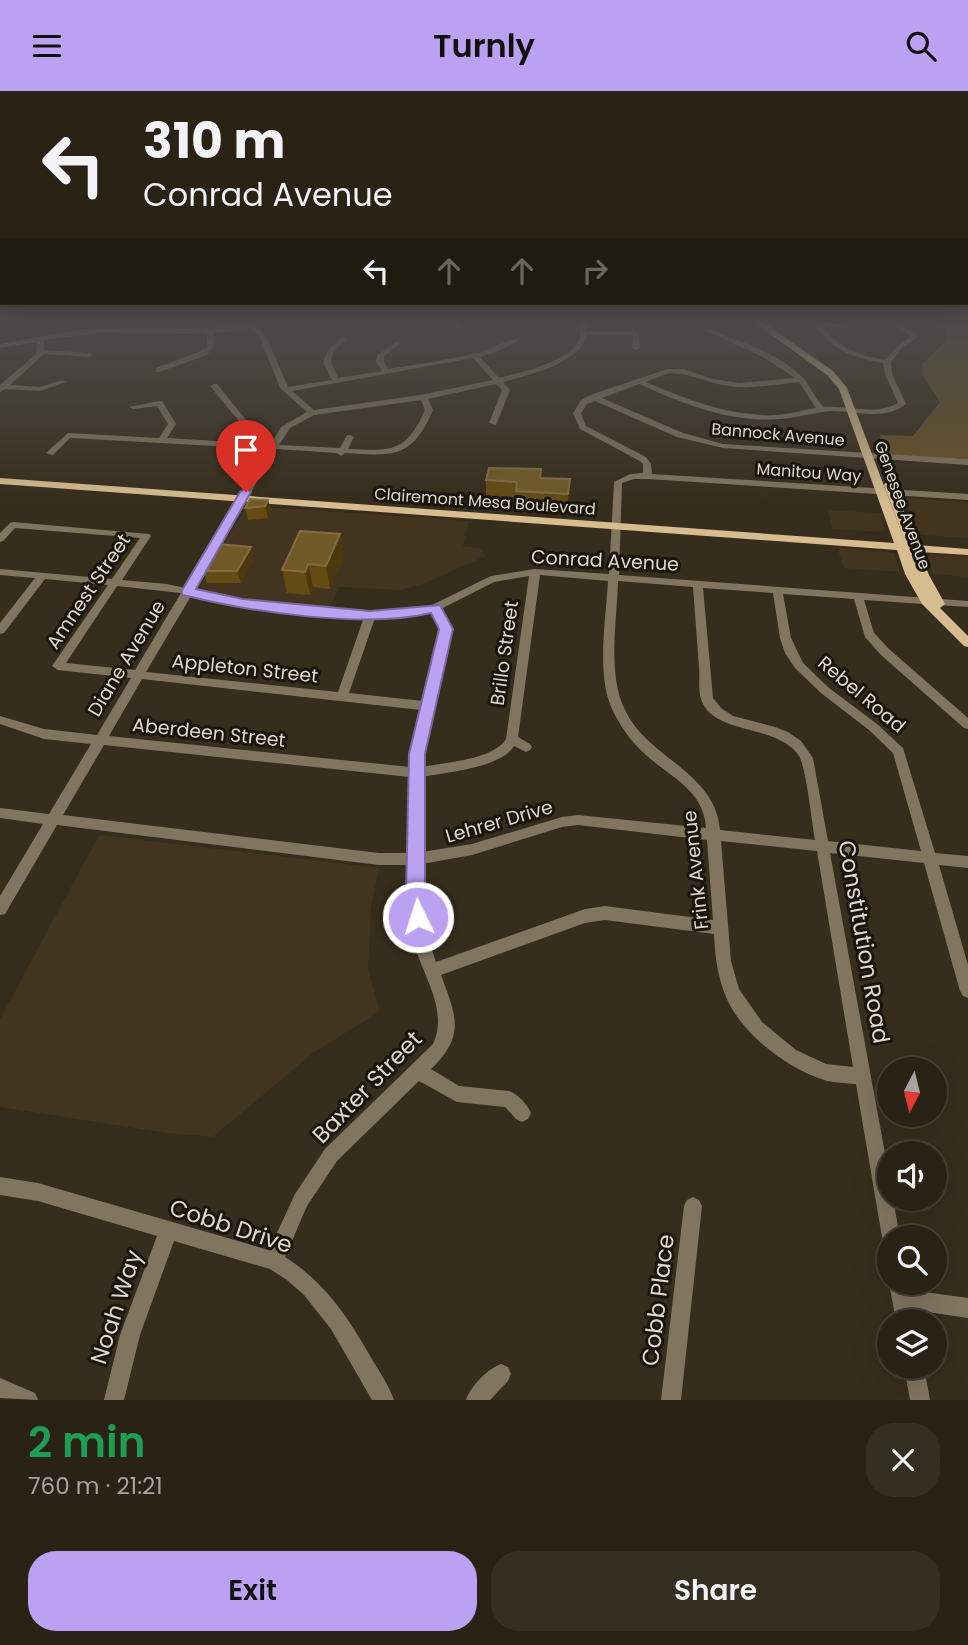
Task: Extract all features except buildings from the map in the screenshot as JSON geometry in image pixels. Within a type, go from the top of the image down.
[{"type":"main road","name":"Genesee Avenue","points":[[838,381],[856,411]]},
{"type":"main road","name":"Genesee Avenue","points":[[844,381],[905,543],[932,602],[968,643]]},
{"type":"main road","name":"Clairemont Mesa Boulevard","points":[[0,473],[243,495],[614,523],[905,543],[968,544]]},
{"type":"main road","name":"Clairemont Mesa Boulevard","points":[[0,481],[243,495]]},
{"type":"main road","name":"Clairemont Mesa Boulevard","points":[[905,543],[968,552]]},
{"type":"main road","name":"Genesee Avenue","points":[[932,602],[968,632]]},
{"type":"street","points":[[282,381],[286,390],[312,413]]},
{"type":"street","points":[[286,390],[336,381]]},
{"type":"street","points":[[493,423],[506,390],[498,381]]},
{"type":"street","name":"Diane Avenue","points":[[0,909],[243,495],[291,423],[312,413],[498,381]]},
{"type":"street","points":[[713,381],[739,385],[787,381]]},
{"type":"street","points":[[801,381],[811,400],[822,410]]},
{"type":"street","points":[[648,476],[648,464],[643,459],[583,427],[577,413],[584,402],[640,382],[696,406],[732,415],[781,417],[822,410],[887,411],[902,404],[902,398],[893,381]]},
{"type":"street","points":[[2,389],[40,389],[62,382]]},
{"type":"street","points":[[215,386],[247,426],[233,446]]},
{"type":"street","points":[[50,453],[68,435],[341,453],[389,452],[407,445],[418,435],[429,409],[423,396]]},
{"type":"street","name":"Bannock Avenue","points":[[593,397],[698,440],[739,448],[968,462]]},
{"type":"street","points":[[133,407],[159,404],[172,423],[161,440]]},
{"type":"street","points":[[341,453],[350,437]]},
{"type":"street","name":"Frink Avenue","points":[[648,476],[634,476],[618,482],[614,523],[609,678],[613,700],[630,732],[654,755],[696,785],[708,800],[714,834],[723,961],[732,992],[757,1028],[790,1056],[824,1072],[862,1077]]},
{"type":"street","name":"Manitou Way","points":[[648,476],[968,497]]},
{"type":"street","points":[[0,539],[13,525],[146,536]]},
{"type":"street","name":"Amnest Street","points":[[58,666],[146,536]]},
{"type":"street","name":"Conrad Avenue","points":[[0,572],[114,582],[188,592],[243,604],[370,616],[408,615],[435,608],[491,579],[535,572],[968,604]]},
{"type":"street","name":"Brillo Street","points":[[512,739],[535,572]]},
{"type":"street","points":[[0,630],[42,576]]},
{"type":"street","name":"Constitution Road","points":[[698,583],[707,699],[713,710],[724,719],[773,729],[792,738],[807,758],[889,1225]]},
{"type":"street","name":"Rebel Road","points":[[777,589],[787,643],[796,662],[810,677],[883,732],[899,751],[968,991]]},
{"type":"street","points":[[858,596],[869,634],[885,652],[968,725]]},
{"type":"street","name":"Baxter Street","points":[[274,1261],[301,1200],[331,1155],[439,1050],[446,1035],[447,1013],[420,939],[415,896],[416,773],[446,629],[435,608]]},
{"type":"street","points":[[342,697],[370,616]]},
{"type":"street","name":"Appleton Street","points":[[58,666],[428,706]]},
{"type":"street","name":"Aberdeen Street","points":[[0,720],[44,734],[416,773]]},
{"type":"street","points":[[416,773],[491,758],[506,749],[512,739],[526,747]]},
{"type":"street","name":"Lehrer Drive","points":[[0,813],[379,859],[416,860],[461,855],[562,822],[578,820],[968,862]]},
{"type":"street","points":[[432,971],[585,916],[605,913],[720,928]]},
{"type":"street","points":[[418,1071],[457,1094],[509,1099],[522,1114]]},
{"type":"street","name":"Cobb Drive","points":[[0,1186],[38,1192],[274,1261],[299,1274],[326,1303],[384,1400]]},
{"type":"street","name":"Cobb Place","points":[[671,1400],[693,1206]]},
{"type":"street","name":"Noah Way","points":[[114,1400],[119,1369],[134,1319],[168,1231]]},
{"type":"street","points":[[917,1295],[968,1308]]},
{"type":"street","points":[[476,1400],[501,1374]]},
{"type":"street","points":[[916,1379],[920,1400]]},
{"type":"street","points":[[2,1393],[28,1400]]},
{"type":"shaded area","points":[[927,381],[968,381],[968,459],[883,455],[880,435],[913,436],[940,402]]},
{"type":"shaded area","points":[[906,498],[968,502],[968,538],[922,535],[916,531]]},
{"type":"shaded area","points":[[252,506],[469,521],[463,546],[480,548],[486,556],[423,584],[400,590],[339,587],[330,607],[229,597],[202,591],[200,586],[230,533],[245,510]]},
{"type":"shaded area","points":[[828,510],[881,513],[885,529],[882,532],[832,529]]},
{"type":"shaded area","points":[[837,547],[894,553],[900,572],[844,568]]},
{"type":"shaded area","points":[[930,554],[968,556],[968,577],[933,574],[927,557]]},
{"type":"shaded area","points":[[99,835],[379,868],[371,908],[368,969],[380,1011],[312,1054],[213,1137],[167,1133],[0,1107],[0,1019]]},
{"type":"route","points":[[246,492],[188,592],[243,604],[370,616],[408,615],[435,608],[443,620],[446,629],[417,754],[415,896],[418,917]]}]
